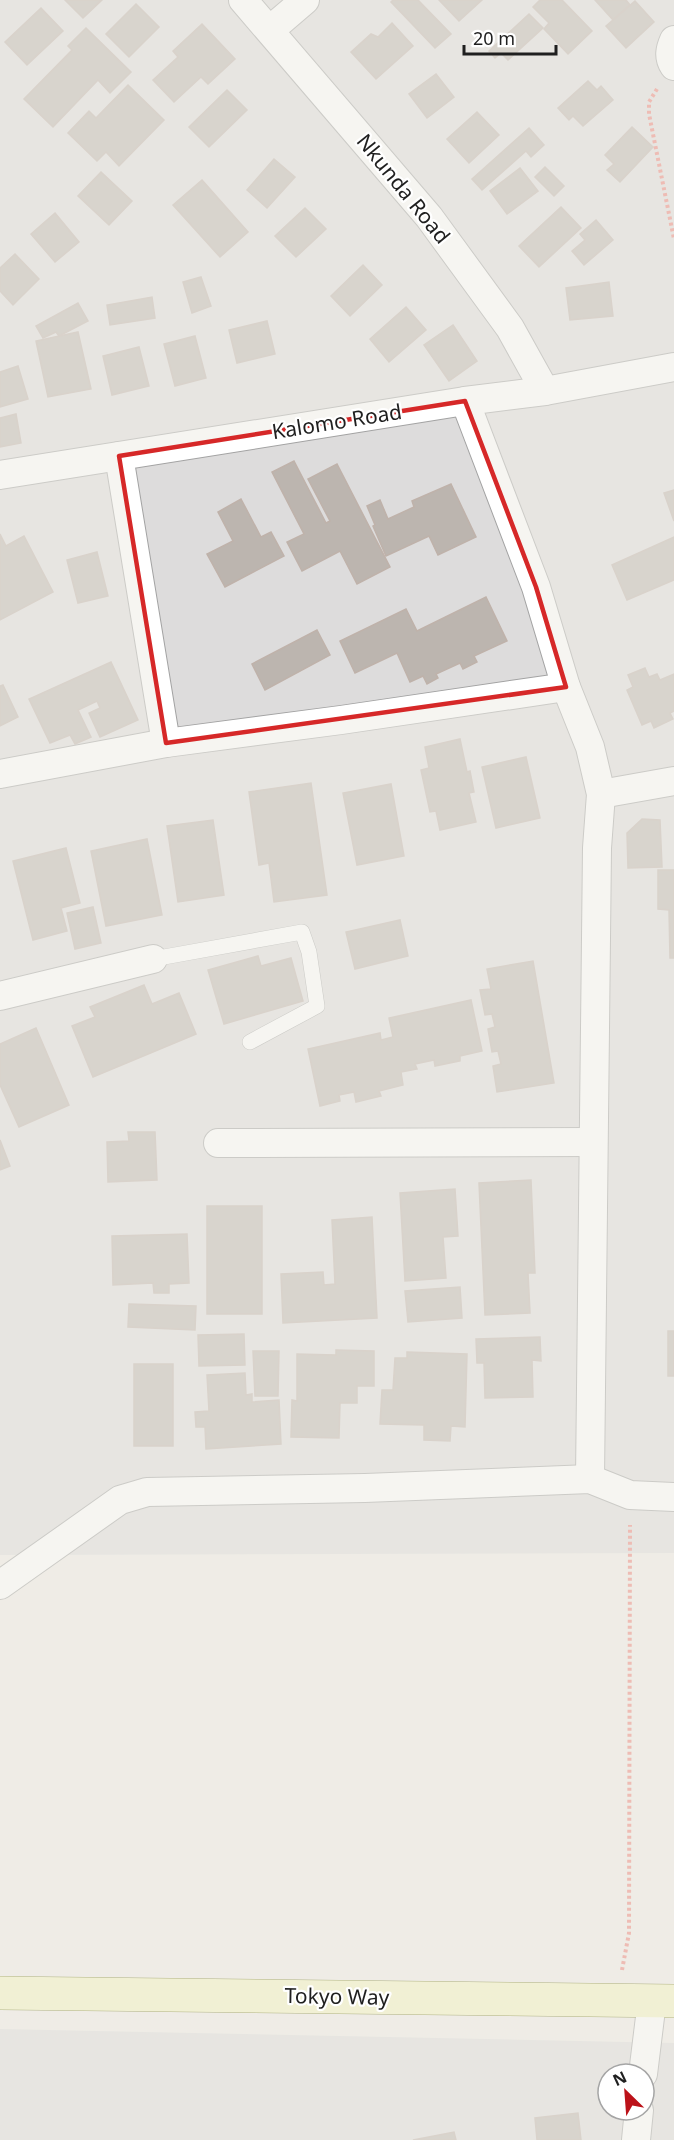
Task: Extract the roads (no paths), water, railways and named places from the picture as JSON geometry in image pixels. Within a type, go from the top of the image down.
[{"type":"main road","name":"Tokyo Way","points":[[0,1993],[663,2001]]},
{"type":"street","name":"Nkunda Road","points":[[243,0],[429,217],[510,328],[545,391]]},
{"type":"street","points":[[270,30],[305,0]]},
{"type":"street","points":[[666,77],[671,61],[670,49],[674,40]]},
{"type":"street","name":"Kalomo Road","points":[[0,475],[465,401],[545,391],[674,367]]},
{"type":"street","points":[[465,401],[536,587],[566,687],[590,747],[601,794],[597,848],[590,1479]]},
{"type":"street","points":[[119,456],[166,743]]},
{"type":"street","points":[[0,774],[166,743],[566,687]]},
{"type":"street","points":[[601,794],[674,781]]},
{"type":"street","points":[[0,996],[153,959]]},
{"type":"street","points":[[218,1143],[593,1142]]},
{"type":"street","points":[[0,1586],[120,1500],[147,1492],[365,1488],[590,1479],[630,1495],[674,1497]]},
{"type":"street","points":[[646,2062],[663,2001]]},
{"type":"street","points":[[636,2140],[638,2122]]},
{"type":"lane","points":[[153,959],[302,932],[309,952],[317,1006],[250,1042]]}]
